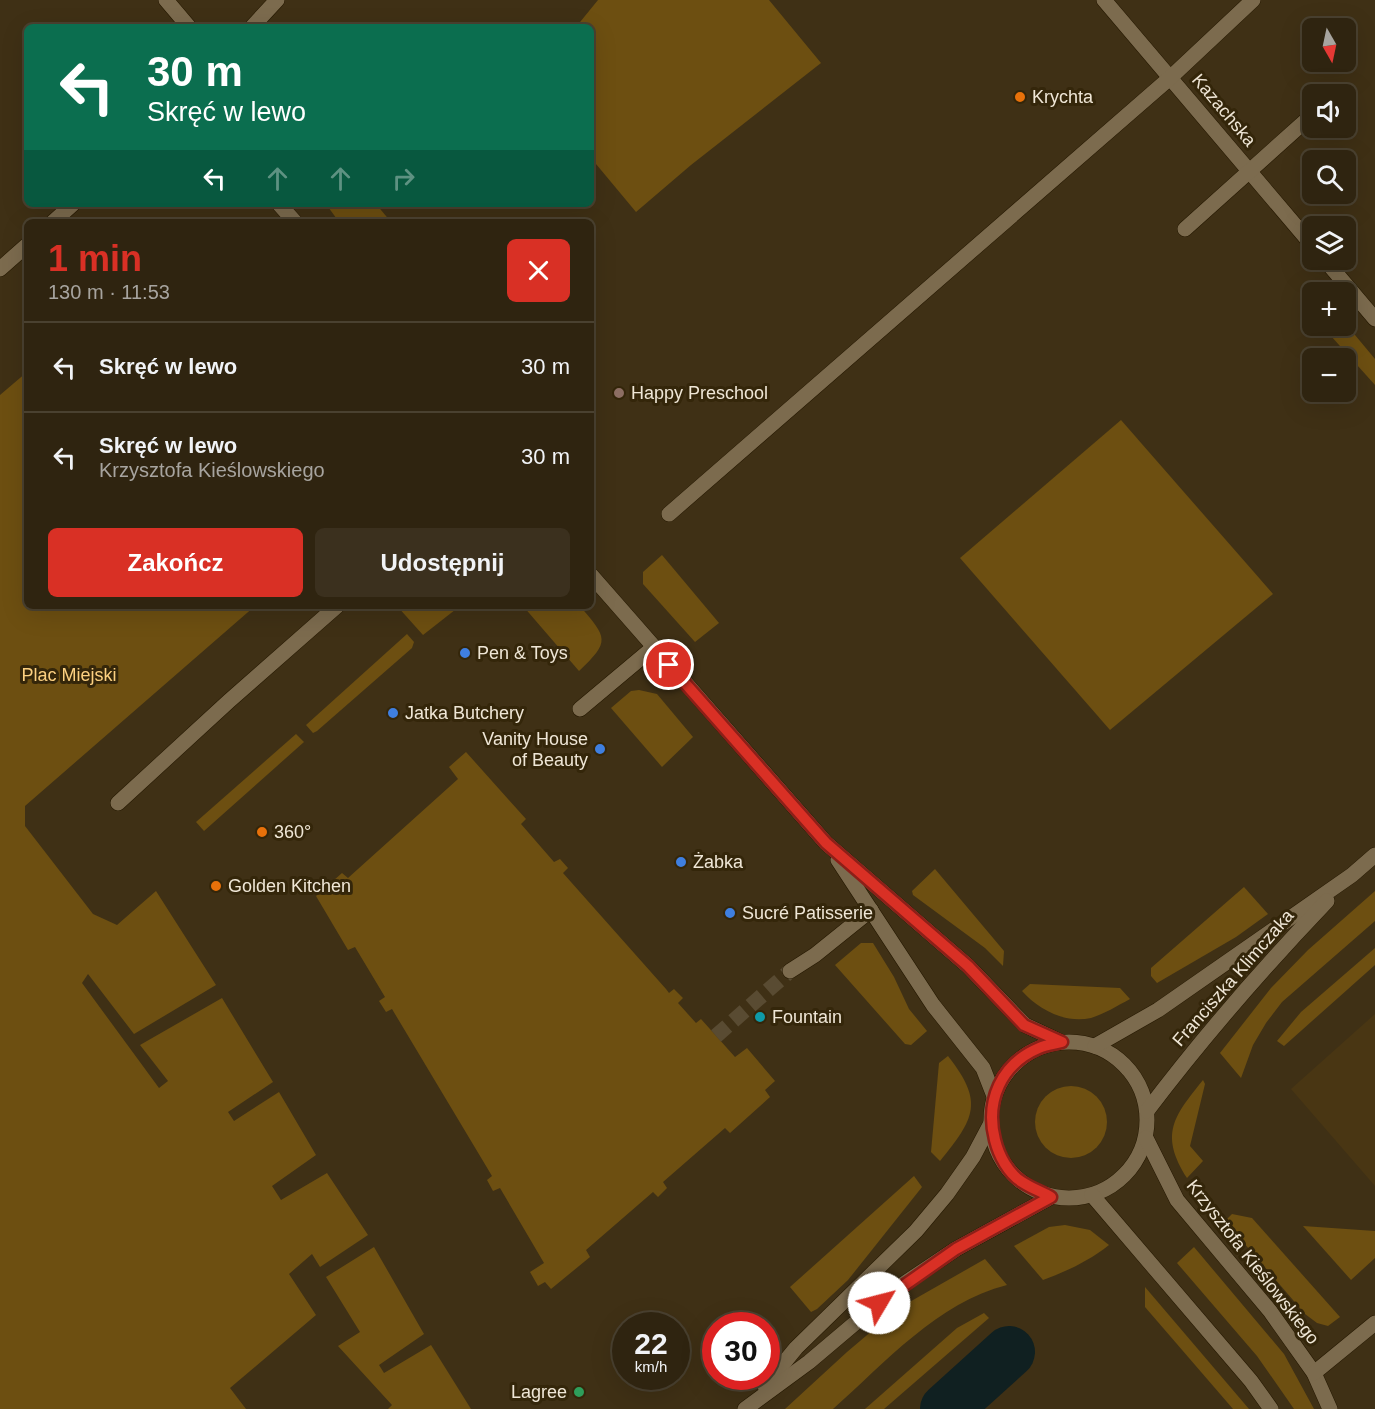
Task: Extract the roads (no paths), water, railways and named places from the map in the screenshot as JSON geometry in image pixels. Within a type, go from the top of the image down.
[{"type":"street","points":[[166,0],[186,24]]},
{"type":"street","points":[[255,24],[277,0]]},
{"type":"street","name":"Kazachska","points":[[1104,0],[1302,233]]},
{"type":"street","points":[[669,514],[1171,77],[1253,0]]},
{"type":"street","points":[[1185,229],[1302,124]]},
{"type":"street","points":[[56,219],[70,207]]},
{"type":"street","points":[[282,207],[292,219]]},
{"type":"street","points":[[0,269],[24,248]]},
{"type":"street","points":[[1332,270],[1375,320]]},
{"type":"street","points":[[594,578],[826,843],[933,1005],[983,1068],[994,1096]]},
{"type":"street","points":[[118,803],[334,609]]},
{"type":"street","points":[[580,709],[654,647]]},
{"type":"street","points":[[748,1406],[809,1362],[893,1291],[956,1249],[1051,1197],[1092,1195],[1116,1183],[1135,1163],[1146,1138],[1147,1111],[1139,1083],[1120,1060],[1095,1046],[1062,1042],[1024,1025],[968,966],[826,843]]},
{"type":"street","name":"Franciszka Klimczaka","points":[[1147,1111],[1197,1046],[1259,973],[1352,875],[1375,855]]},
{"type":"street","name":"Franciszka Klimczaka","points":[[1095,1046],[1158,1010],[1352,875]]},
{"type":"street","points":[[790,971],[815,955],[871,910]]},
{"type":"street","points":[[1051,1197],[1021,1182],[999,1156],[991,1123],[994,1096],[1004,1076],[1020,1059],[1039,1048],[1062,1042]]},
{"type":"street","points":[[748,1406],[796,1348],[916,1231],[947,1194],[973,1157],[991,1123]]},
{"type":"street","name":"Krzysztofa Kieślowskiego","points":[[1146,1138],[1177,1200],[1270,1311],[1314,1373],[1330,1409]]},
{"type":"street","points":[[1092,1195],[1251,1381],[1271,1409]]},
{"type":"street","points":[[1314,1373],[1375,1323]]},
{"type":"waterway","points":[[946,1409],[1009,1352]]},
{"type":"tunnel","points":[[716,1036],[790,971]]},
{"type":"place","name":"Krychta","points":[[1020,97]]},
{"type":"place","name":"Happy Preschool","points":[[619,393]]},
{"type":"place","name":"Pen & Toys","points":[[465,653]]},
{"type":"place","name":"Jatka Butchery","points":[[393,713]]},
{"type":"place","name":"Vanity House of Beauty","points":[[600,749]]},
{"type":"place","name":"360°","points":[[262,832]]},
{"type":"place","name":"Żabka","points":[[681,862]]},
{"type":"place","name":"Golden Kitchen","points":[[216,886]]},
{"type":"place","name":"Sucré Patisserie","points":[[730,913]]},
{"type":"place","name":"Fountain","points":[[760,1017]]},
{"type":"place","name":"Lagree","points":[[579,1392]]},
{"type":"park label","name":"Plac Miejski","points":[[69,675]]}]
